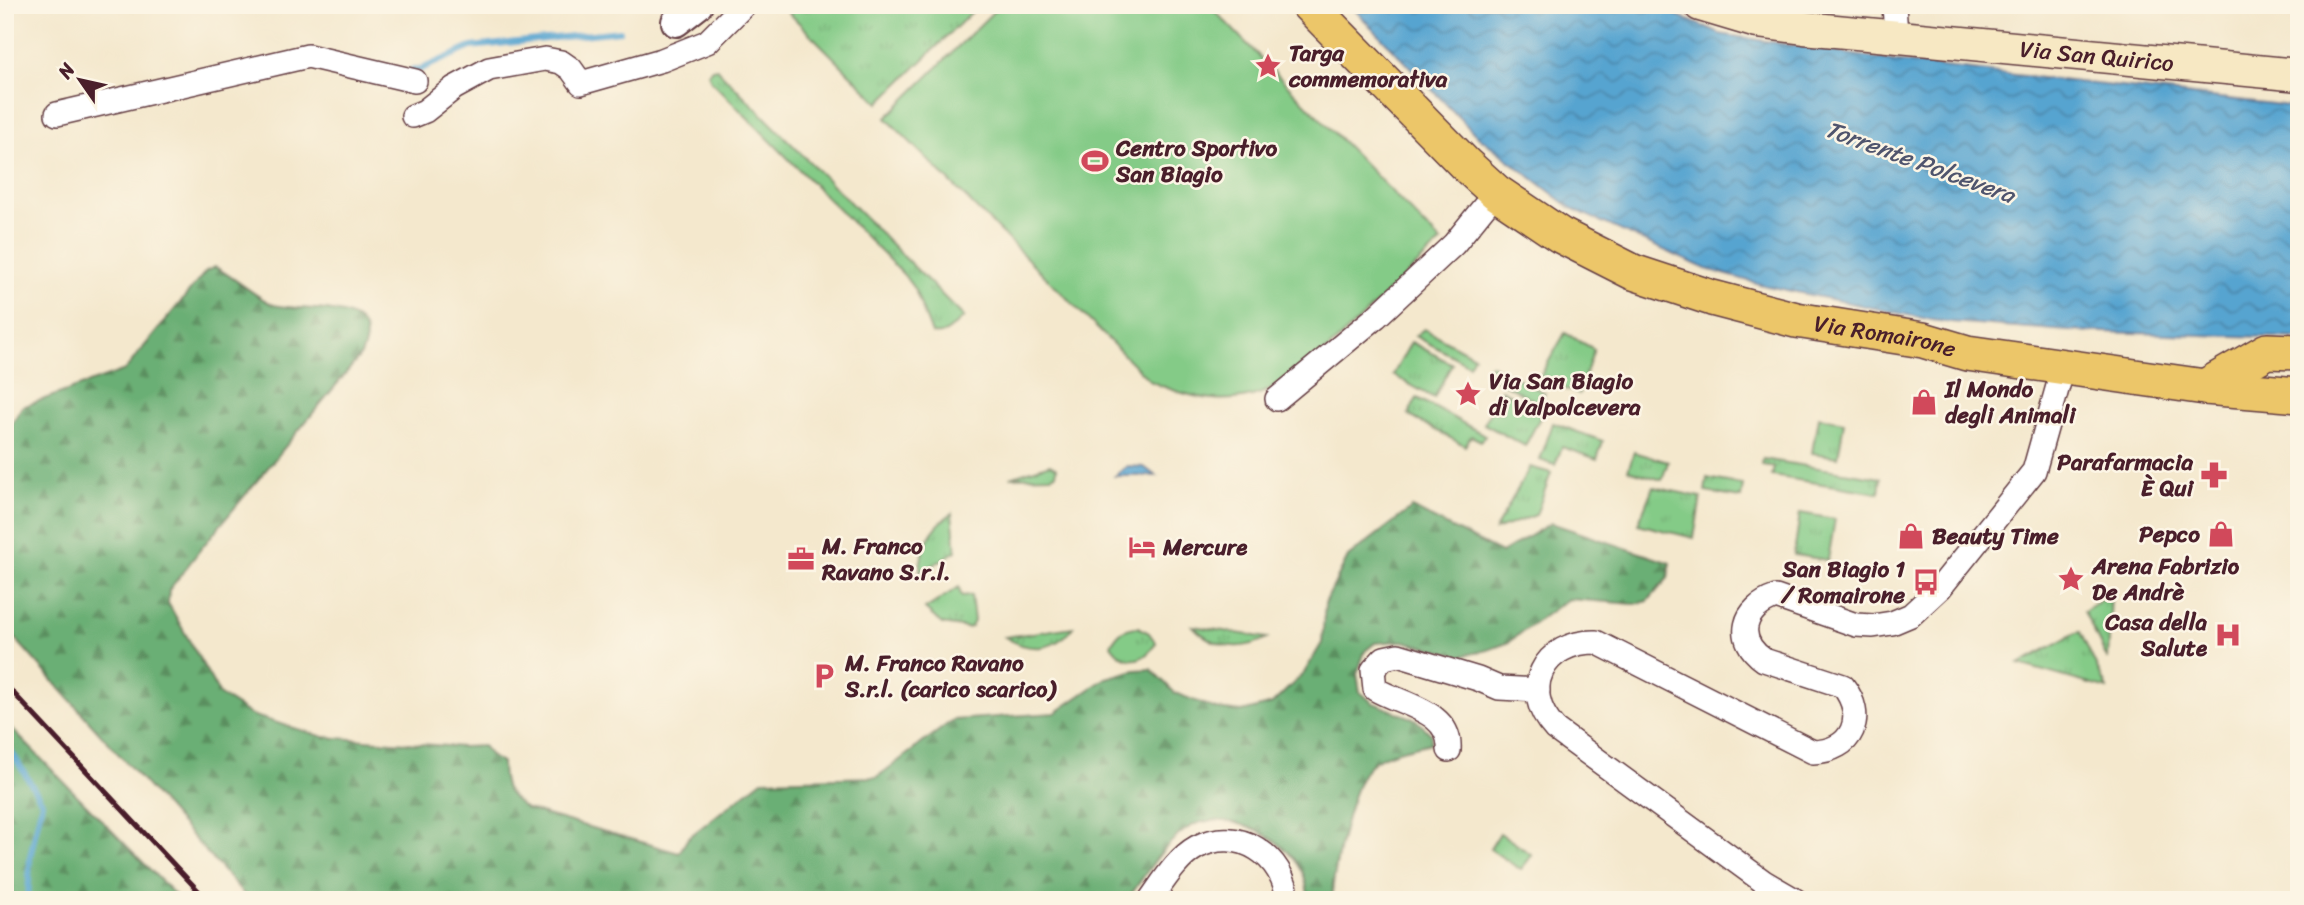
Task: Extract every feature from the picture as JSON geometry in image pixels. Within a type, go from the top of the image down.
[{"type":"main road","name":"Via Romairone","points":[[1309,5],[1465,164],[1496,192],[1560,235],[1633,272],[1712,298],[1796,320],[1923,340],[1967,353],[2205,387],[2299,395]]},
{"type":"main road","name":"Via San Quirico","points":[[1700,5],[1757,22],[1895,20],[2119,59],[2299,75]]},
{"type":"main road","points":[[2205,387],[2267,351],[2299,352]]},
{"type":"street","points":[[413,116],[425,111],[454,88],[489,69],[545,59],[561,62],[581,83],[662,60],[708,42],[744,5]]},
{"type":"street","points":[[57,114],[307,56],[415,81]]},
{"type":"street","points":[[1278,399],[1376,317],[1454,244],[1496,192]]},
{"type":"street","points":[[1795,900],[1764,882],[1574,745],[1548,722],[1539,702],[1538,690],[1541,675],[1549,659],[1580,641],[1596,642],[1814,752],[1837,747],[1846,739],[1855,724],[1852,697],[1843,686],[1764,660],[1756,654],[1747,639],[1749,617],[1763,601],[1776,597],[1857,625],[1892,623],[1911,615],[1940,588],[2034,471],[2063,368]]},
{"type":"street","points":[[1449,750],[1446,731],[1429,713],[1375,690],[1373,670],[1384,658],[1398,656],[1478,679],[1499,688],[1538,690]]},
{"type":"street","points":[[1150,900],[1179,862],[1196,847],[1214,841],[1233,840],[1252,845],[1269,856],[1287,885],[1288,900]]},
{"type":"green space","points":[[781,5],[979,5],[879,103]]},
{"type":"green space","points":[[1000,5],[1209,5],[1441,242],[1308,366],[1263,392],[1239,399],[1213,399],[1183,393],[1150,381],[886,118]]},
{"type":"green space","points":[[717,68],[964,317],[946,332],[932,334],[915,290],[904,275],[711,81],[708,73]]},
{"type":"green space","points":[[215,267],[274,305],[338,312],[353,317],[362,325],[366,337],[361,355],[169,590],[168,603],[220,695],[251,715],[324,737],[462,747],[483,746],[492,757],[502,763],[506,789],[526,809],[679,853],[688,838],[762,780],[877,777],[953,720],[1055,713],[1106,678],[1135,670],[1151,669],[1175,693],[1216,709],[1242,712],[1272,704],[1304,673],[1322,643],[1325,603],[1348,557],[1412,508],[1501,553],[1551,523],[1670,563],[1668,578],[1648,601],[1634,604],[1568,599],[1507,643],[1488,650],[1462,656],[1403,641],[1375,643],[1365,651],[1357,674],[1360,692],[1373,703],[1415,719],[1431,734],[1431,743],[1383,757],[1370,765],[1363,775],[1344,829],[1331,900],[1309,900],[1303,872],[1293,857],[1267,836],[1236,823],[1219,821],[1204,822],[1181,833],[1156,860],[1127,900],[249,900],[5,627],[5,435],[22,407],[125,370],[206,271]]},
{"type":"green space","points":[[1424,329],[1474,356],[1469,365],[1415,336]]},
{"type":"green space","points":[[1565,333],[1594,349],[1579,394],[1538,380]]},
{"type":"green space","points":[[1411,342],[1452,364],[1434,398],[1393,375]]},
{"type":"green space","points":[[1490,364],[1545,393],[1539,403],[1485,374]]},
{"type":"green space","points":[[1501,390],[1543,412],[1525,446],[1484,424]]},
{"type":"green space","points":[[1417,398],[1485,435],[1481,441],[1471,436],[1465,446],[1408,415]]},
{"type":"green space","points":[[1818,417],[1844,422],[1838,457],[1812,453]]},
{"type":"green space","points":[[1553,423],[1603,441],[1597,459],[1562,447],[1555,465],[1540,460]]},
{"type":"green space","points":[[1634,452],[1668,462],[1662,480],[1628,470]]},
{"type":"green space","points":[[1763,459],[1881,478],[1879,493],[1772,476],[1774,467],[1762,465]]},
{"type":"green space","points":[[1050,464],[1057,468],[1056,474],[1051,476],[1010,477]]},
{"type":"green space","points":[[1530,467],[1551,473],[1536,515],[1495,530]]},
{"type":"green space","points":[[1707,478],[1743,485],[1741,498],[1705,492]]},
{"type":"green space","points":[[1653,487],[1701,497],[1694,538],[1638,524]]},
{"type":"green space","points":[[952,513],[956,551],[920,573],[922,555],[928,539],[938,525]]},
{"type":"green space","points":[[1800,513],[1835,519],[1828,560],[1794,555]]},
{"type":"green space","points":[[959,587],[961,596],[971,595],[974,621],[971,627],[967,628],[942,624],[925,609]]},
{"type":"green space","points":[[2111,594],[2108,660],[2084,611]]},
{"type":"green space","points":[[1193,626],[1267,638],[1248,645],[1228,646],[1209,639]]},
{"type":"green space","points":[[1073,627],[1058,641],[1042,647],[1024,646],[1005,637]]},
{"type":"green space","points":[[1138,627],[1149,633],[1156,643],[1140,658],[1128,659],[1116,652],[1111,645],[1122,632]]},
{"type":"green space","points":[[2080,632],[2107,689],[2019,664],[2076,633]]},
{"type":"green space","points":[[5,722],[180,900],[5,900]]},
{"type":"green space","points":[[1500,833],[1532,855],[1521,870],[1490,849]]},
{"type":"water","name":"Torrente Polcevera","points":[[1350,5],[1654,5],[1720,34],[1900,62],[2299,107],[2299,338],[2068,331],[1937,321],[1767,286],[1706,269],[1571,208],[1474,133]]},
{"type":"water","points":[[1127,466],[1144,467],[1156,476],[1115,476]]},
{"type":"waterway","points":[[412,70],[419,70],[471,47],[620,31]]},
{"type":"waterway","points":[[5,741],[42,802],[30,857],[28,900]]},
{"type":"railway","points":[[5,684],[207,900]]},
{"type":"place","name":"Targa commemorativa","points":[[1268,66]]},
{"type":"place","name":"Centro Sportivo San Biagio","points":[[1095,161]]},
{"type":"place","name":"Via San Biagio di Valpolcevera","points":[[1468,394]]},
{"type":"place","name":"Il Mondo degli Animali","points":[[1924,402]]},
{"type":"place","name":"Parafarmacia È Qui","points":[[2214,475]]},
{"type":"place","name":"Pepco","points":[[2221,534]]},
{"type":"place","name":"Beauty Time","points":[[1911,536]]},
{"type":"place","name":"Mercure","points":[[1142,547]]},
{"type":"place","name":"M. Franco Ravano S.r.l.","points":[[801,559]]},
{"type":"place","name":"Arena Fabrizio De Andrè","points":[[2071,579]]},
{"type":"place","name":"San Biagio 1 / Romairone","points":[[1926,582]]},
{"type":"place","name":"Casa della Salute","points":[[2228,635]]},
{"type":"place","name":"M. Franco Ravano S.r.l. (carico scarico)","points":[[824,676]]}]
